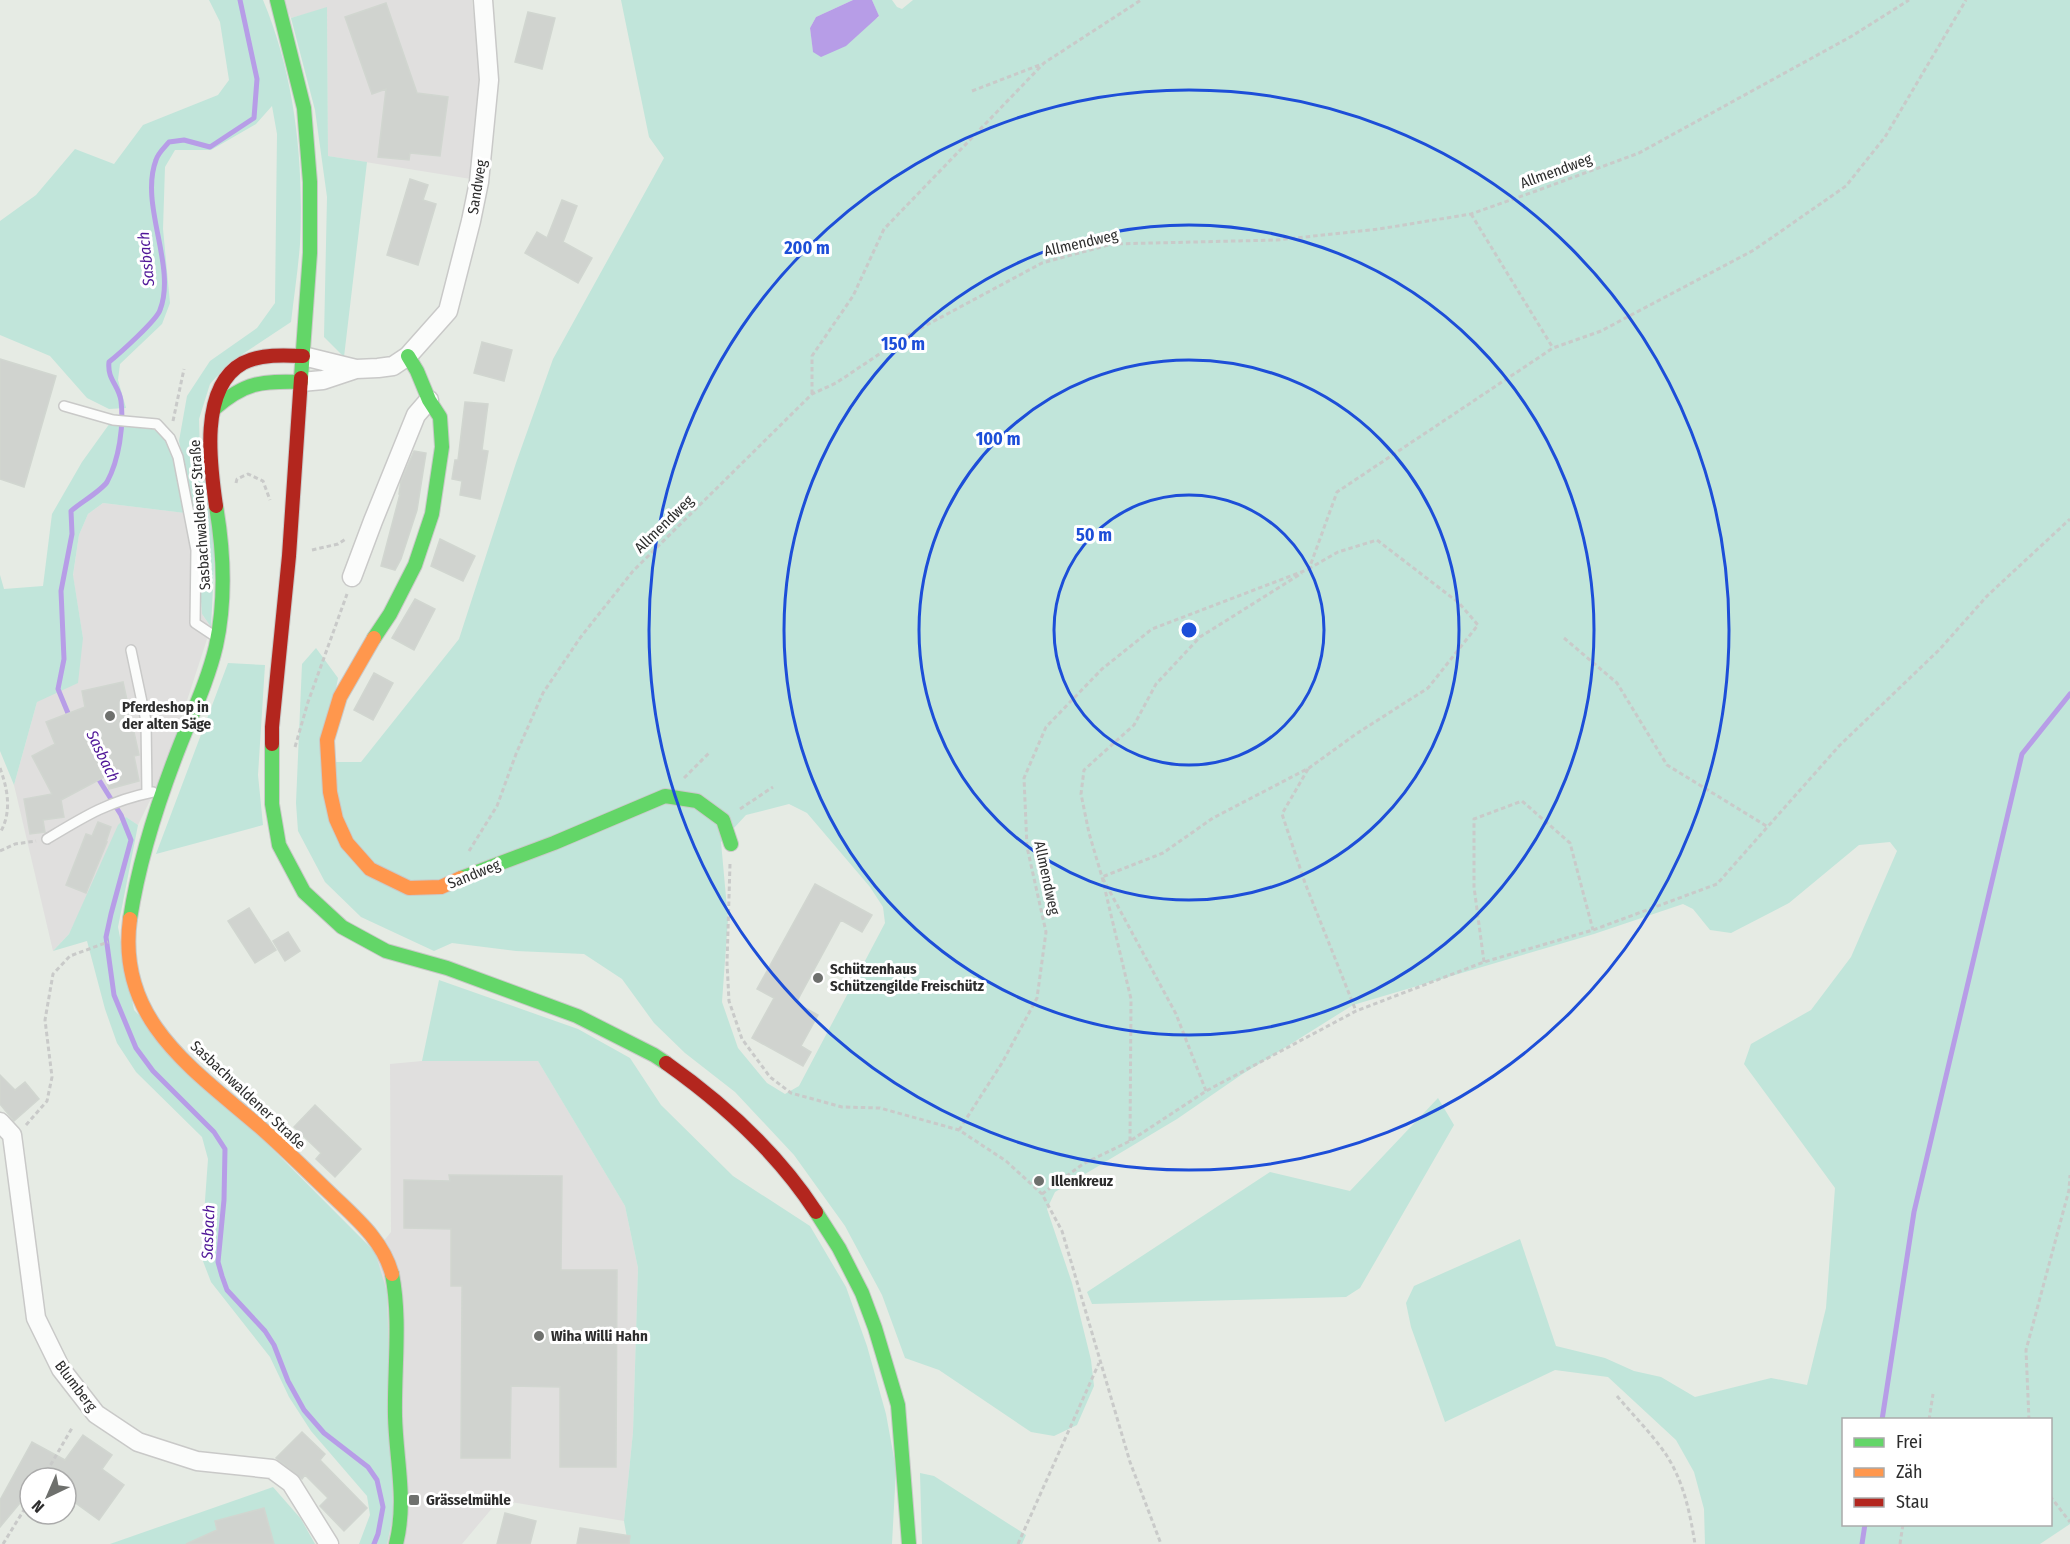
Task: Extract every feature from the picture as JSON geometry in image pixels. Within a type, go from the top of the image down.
[{"type":"main road","points":[[277,0],[304,108],[310,182],[310,253],[302,382],[289,556],[272,727],[272,804],[279,845],[304,892],[342,927],[386,951],[447,968],[577,1016],[654,1055],[700,1087],[773,1156],[799,1186],[839,1248],[862,1293],[875,1328],[898,1405],[909,1544]]},
{"type":"main road","name":"Sasbachwaldener Straße","points":[[303,356],[270,355],[247,360],[231,372],[221,387],[214,410],[209,439],[221,534],[224,585],[218,638],[163,790],[146,847],[128,937],[130,971],[141,1004],[162,1034],[193,1069],[264,1131],[363,1224],[386,1257],[395,1292],[395,1431],[402,1501],[402,1524],[396,1544]]},
{"type":"main road","name":"Sandweg","points":[[408,356],[429,400],[440,417],[442,447],[432,514],[415,565],[390,614],[360,660],[340,697],[327,740],[330,792],[336,819],[347,843],[370,869],[410,888],[441,887],[665,796]]},
{"type":"main road","points":[[214,410],[229,395],[246,385],[264,381],[302,382]]},
{"type":"main road","points":[[665,796],[697,801],[723,820],[730,844]]},
{"type":"street","name":"Sandweg","points":[[303,356],[356,369],[393,366],[408,356],[448,311],[479,182],[489,80],[483,0]]},
{"type":"street","name":"Sandweg","points":[[302,382],[323,380],[356,369]]},
{"type":"street","points":[[352,577],[416,415],[429,400]]},
{"type":"street","name":"Blumberg","points":[[6,1128],[36,1318],[61,1369],[96,1414],[138,1442],[197,1461],[272,1470],[291,1483],[329,1544]]},
{"type":"lane","points":[[64,406],[113,420],[157,424],[170,438],[178,457],[196,550],[195,623],[218,638]]},
{"type":"lane","points":[[131,650],[146,721],[147,793]]},
{"type":"lane","points":[[46,839],[98,808],[128,797],[163,790]]},
{"type":"path","points":[[972,91],[1044,63],[1141,0]]},
{"type":"path","name":"Allmendweg","points":[[458,879],[467,854],[497,806],[516,754],[543,693],[580,638],[633,571],[812,394],[836,383],[908,335],[1042,263],[1112,244],[1277,240],[1379,229],[1471,214],[1639,153],[1852,36],[1909,0]]},
{"type":"path","points":[[1308,569],[1337,492],[1553,348],[1601,331],[1754,250],[1846,186],[1885,137],[1966,0]]},
{"type":"path","points":[[812,394],[812,356],[853,296],[884,229],[1044,63]]},
{"type":"path","points":[[1471,214],[1553,348]]},
{"type":"path","points":[[170,438],[184,369]]},
{"type":"path","points":[[234,490],[237,479],[248,474],[263,482],[271,502]]},
{"type":"path","points":[[1042,1194],[1083,1164],[1130,1141],[1206,1091],[1356,1011],[1484,962],[1593,930],[1718,884],[1839,746],[1940,649],[1987,596],[2070,519]]},
{"type":"path","points":[[289,556],[338,544],[373,521]]},
{"type":"path","points":[[1102,877],[1163,853],[1213,818],[1309,768],[1428,688],[1478,625],[1459,603],[1377,540],[1338,552],[1200,637],[1156,684],[1134,724],[1084,770],[1081,794],[1089,833],[1102,877],[1131,999],[1130,1141]]},
{"type":"path","name":"Allmendweg","points":[[959,1130],[1002,1063],[1036,998],[1046,932],[1027,847],[1024,778],[1046,727],[1102,669],[1152,629],[1308,569]]},
{"type":"path","points":[[293,751],[352,577]]},
{"type":"path","points":[[1564,638],[1617,682],[1666,765],[1768,827]]},
{"type":"path","points":[[665,796],[709,753]]},
{"type":"path","points":[[0,768],[8,801],[6,823],[0,833]]},
{"type":"path","points":[[1309,768],[1282,814],[1305,883],[1356,1011]]},
{"type":"path","points":[[723,820],[773,787]]},
{"type":"path","points":[[1484,962],[1474,887],[1474,819],[1522,801],[1570,843],[1593,930]]},
{"type":"path","points":[[0,851],[15,844],[46,839]]},
{"type":"path","points":[[730,844],[727,963],[729,1001],[742,1039],[770,1077],[791,1093],[842,1107],[880,1108],[959,1130],[1006,1161],[1042,1194],[1062,1231],[1130,1462],[1161,1544]]},
{"type":"path","points":[[1102,877],[1176,1014],[1206,1091]]},
{"type":"path","points":[[6,1128],[29,1123],[47,1101],[52,1077],[45,1020],[53,974],[70,956],[99,944]]},
{"type":"path","points":[[2029,1418],[2026,1350],[2069,1190],[2070,1175]]},
{"type":"path","points":[[1018,1544],[1100,1362]]},
{"type":"path","points":[[1929,1418],[1933,1394]]},
{"type":"path","points":[[1617,1396],[1667,1456],[1680,1482],[1690,1513],[1695,1544]]},
{"type":"path","points":[[50,1466],[72,1428]]},
{"type":"path","points":[[2052,1499],[2070,1522]]},
{"type":"path","points":[[3,1544],[18,1520]]},
{"type":"path","points":[[1900,1544],[1903,1526]]},
{"type":"shaded area","points":[[209,0],[263,0],[274,29],[290,89],[298,151],[301,213],[291,322],[229,363],[210,384],[199,419],[200,454],[215,548],[211,627],[202,614],[194,514],[179,441],[187,396],[210,361],[257,328],[275,303],[277,134],[272,106],[256,124],[211,150],[175,150],[165,167],[163,229],[170,303],[162,324],[120,364],[118,380],[126,408],[109,409],[87,398],[50,356],[0,335],[0,221],[36,195],[75,149],[114,164],[143,125],[218,95],[229,80],[220,22]]},
{"type":"shaded area","points":[[283,0],[472,0],[481,80],[471,179],[328,156],[327,8],[291,18]]},
{"type":"shaded area","points":[[621,0],[853,0],[816,17],[810,28],[813,51],[879,17],[872,0],[892,0],[897,7],[902,9],[913,0],[2070,0],[2070,1524],[2040,1544],[1705,1544],[1704,1509],[1694,1472],[1676,1440],[1608,1377],[1555,1370],[1445,1422],[1411,1327],[1406,1303],[1414,1286],[1520,1239],[1556,1346],[1605,1358],[1634,1371],[1661,1377],[1695,1397],[1771,1378],[1807,1385],[1826,1308],[1835,1188],[1744,1064],[1751,1044],[1811,1010],[1851,957],[1897,851],[1890,842],[1859,845],[1789,903],[1731,933],[1710,930],[1693,909],[1683,904],[1594,934],[1353,1005],[1241,1075],[1177,1119],[1055,1192],[1047,1209],[1072,1283],[1091,1360],[1094,1386],[1077,1425],[1054,1436],[1031,1432],[939,1370],[905,1358],[882,1295],[845,1226],[794,1155],[735,1092],[685,1053],[654,1023],[622,979],[584,954],[516,951],[452,943],[434,951],[361,917],[325,882],[298,831],[296,803],[302,664],[316,648],[338,678],[322,762],[361,762],[459,639],[516,463],[553,359],[664,158],[649,137]],"holes":[[[789,804],[807,813],[870,887],[883,907],[885,923],[799,1086],[785,1094],[767,1083],[738,1048],[722,1002],[728,919],[721,842],[746,815]]]},
{"type":"shaded area","points":[[853,0],[872,0],[879,16],[846,46],[821,57],[813,52],[810,28],[816,17]]},
{"type":"shaded area","points":[[327,7],[328,156],[367,162],[344,357],[324,337],[327,197],[315,110],[291,18]]},
{"type":"shaded area","points":[[110,423],[152,428],[170,443],[185,513],[103,503],[88,514],[79,535],[73,575],[83,638],[78,683],[37,702],[14,785],[0,751],[0,575],[4,589],[43,586],[52,514],[82,462]]},
{"type":"shaded area","points":[[103,503],[194,514],[202,614],[211,627],[163,774],[138,825],[126,817],[69,934],[53,951],[14,785],[37,702],[83,638],[73,576],[79,535],[88,514]]},
{"type":"shaded area","points":[[228,663],[265,665],[258,775],[263,825],[156,854]]},
{"type":"shaded area","points":[[126,817],[138,825],[118,927],[134,1010],[375,1252],[387,1292],[393,1516],[387,1544],[359,1544],[370,1515],[367,1496],[311,1431],[289,1397],[270,1357],[211,1282],[201,1256],[208,1159],[202,1137],[136,1072],[117,1043],[105,1009],[87,941],[53,951],[69,934],[118,825]]},
{"type":"shaded area","points":[[439,980],[578,1029],[630,1058],[661,1105],[733,1176],[810,1226],[846,1287],[867,1346],[886,1414],[896,1469],[892,1544],[628,1544],[624,1521],[633,1432],[638,1268],[625,1206],[538,1061],[422,1061]]},
{"type":"shaded area","points":[[422,1061],[538,1061],[625,1206],[638,1268],[633,1432],[624,1521],[499,1500],[462,1544],[387,1544],[375,1252],[391,1232],[390,1064]]},
{"type":"shaded area","points":[[1438,1098],[1454,1125],[1360,1288],[1346,1297],[1092,1304],[1087,1292],[1270,1172],[1350,1191]]},
{"type":"shaded area","points":[[920,1473],[934,1476],[1026,1535],[1022,1544],[922,1544]]},
{"type":"shaded area","points":[[273,1487],[301,1519],[315,1544],[110,1544]]},
{"type":"building","points":[[386,3],[417,93],[448,97],[440,156],[410,153],[409,160],[378,157],[386,89],[372,94],[345,17]]},
{"type":"building","points":[[528,12],[555,18],[542,69],[515,62]]},
{"type":"building","points":[[410,179],[428,185],[423,200],[436,204],[418,265],[387,255]]},
{"type":"building","points":[[562,200],[577,206],[563,242],[592,258],[578,283],[525,253],[537,232],[547,238]]},
{"type":"building","points":[[482,342],[512,350],[504,381],[474,373]]},
{"type":"building","points":[[0,359],[56,376],[24,487],[0,479]]},
{"type":"building","points":[[465,402],[488,404],[482,450],[488,451],[480,499],[460,495],[462,481],[452,479],[455,460],[458,460]]},
{"type":"building","points":[[414,451],[426,453],[417,510],[401,559],[395,570],[381,566],[400,494],[401,481]]},
{"type":"building","points":[[440,539],[475,556],[463,581],[431,566]]},
{"type":"building","points":[[415,599],[435,609],[414,650],[392,638]]},
{"type":"building","points":[[374,673],[393,683],[373,720],[354,710]]},
{"type":"building","points":[[123,682],[139,755],[134,756],[139,781],[109,789],[106,776],[61,800],[64,817],[43,820],[45,832],[30,834],[24,799],[52,794],[32,756],[55,744],[46,722],[85,707],[82,691]]},
{"type":"building","points":[[98,822],[111,827],[86,893],[66,885],[86,834],[92,836]]},
{"type":"building","points":[[815,884],[872,915],[862,932],[841,920],[796,1003],[818,1015],[801,1046],[811,1052],[803,1066],[752,1038],[774,998],[757,989]]},
{"type":"building","points":[[249,908],[276,950],[255,963],[228,921]]},
{"type":"building","points":[[288,932],[300,951],[285,961],[273,941]]},
{"type":"building","points":[[0,1075],[15,1090],[25,1082],[39,1099],[14,1121],[0,1104]]},
{"type":"building","points":[[315,1105],[361,1149],[335,1177],[316,1159],[321,1153],[294,1127]]},
{"type":"building","name":"Wiha Willi Hahn","points":[[449,1175],[562,1176],[561,1270],[617,1270],[616,1467],[560,1467],[560,1387],[511,1386],[510,1458],[461,1458],[462,1286],[451,1286],[451,1229],[404,1228],[404,1180],[450,1181]]},
{"type":"building","points":[[302,1432],[325,1454],[320,1460],[367,1508],[344,1531],[320,1506],[328,1498],[305,1475],[302,1479],[276,1458]]},
{"type":"building","points":[[83,1435],[112,1455],[102,1469],[124,1485],[99,1520],[78,1505],[78,1466],[19,1466],[32,1442],[65,1460]]},
{"type":"building","points":[[18,1467],[18,1505],[0,1527],[0,1500]]},
{"type":"building","points":[[264,1508],[274,1544],[186,1544],[217,1530],[215,1521]]},
{"type":"building","points":[[505,1513],[536,1521],[530,1544],[497,1544]]},
{"type":"building","points":[[580,1528],[630,1536],[629,1544],[577,1544]]},
{"type":"waterway","name":"Sasbach","points":[[70,718],[58,689],[64,659],[61,591],[72,534],[71,511],[107,482],[117,453],[122,411],[118,391],[111,378],[109,362],[145,329],[160,310],[164,293],[164,274],[152,196],[152,178],[157,157],[169,142],[184,140],[210,147],[254,118],[257,79],[240,0]]},
{"type":"waterway","points":[[1882,1418],[1914,1212],[2022,754],[2070,694]]},
{"type":"waterway","name":"Sasbach","points":[[96,775],[121,815],[131,840],[106,937],[114,995],[136,1048],[153,1071],[214,1132],[225,1149],[224,1200],[218,1262],[227,1290],[265,1331],[274,1345],[288,1381],[304,1410],[324,1433],[368,1467],[377,1480],[383,1507],[374,1544]]},
{"type":"waterway","points":[[1862,1544],[1865,1526]]},
{"type":"traffic: fast","points":[[277,0],[304,108],[310,182],[310,253],[301,378]]},
{"type":"traffic: fast","points":[[374,638],[390,614],[415,565],[432,514],[442,447],[440,417],[429,400],[408,356]]},
{"type":"traffic: fast","points":[[214,409],[235,393],[254,385],[301,382]]},
{"type":"traffic: fast","points":[[130,919],[144,853],[157,809],[205,684],[216,646],[223,594],[221,541],[216,506]]},
{"type":"traffic: fast","points":[[272,744],[272,804],[279,845],[304,892],[342,927],[386,951],[447,968],[577,1016],[666,1063]]},
{"type":"traffic: fast","points":[[461,878],[554,843],[665,796],[697,801],[723,820],[731,844]]},
{"type":"traffic: fast","points":[[816,1212],[839,1248],[862,1293],[898,1405],[909,1544]]},
{"type":"traffic: fast","points":[[392,1274],[396,1309],[395,1416],[401,1496],[396,1544]]},
{"type":"traffic: slow","points":[[374,638],[340,697],[327,740],[330,792],[336,819],[347,843],[370,869],[409,888],[441,887],[461,878]]},
{"type":"traffic: slow","points":[[130,919],[129,955],[135,986],[147,1014],[165,1039],[209,1084],[269,1135],[360,1222],[376,1241],[392,1274]]},
{"type":"traffic: jam","points":[[216,506],[210,449],[214,408],[219,390],[229,374],[250,360],[273,356],[303,356]]},
{"type":"traffic: jam","points":[[272,744],[289,556],[301,378]]},
{"type":"traffic: jam","points":[[666,1063],[729,1112],[748,1130],[784,1169],[816,1212]]},
{"type":"place","name":"Pferdeshop in der alten Säge","points":[[110,716]]},
{"type":"place","name":"Schützenhaus Schützengilde Freischütz","points":[[818,978]]},
{"type":"place","name":"Illenkreuz","points":[[1039,1181]]},
{"type":"place","name":"Wiha Willi Hahn","points":[[539,1336]]},
{"type":"place","name":"Grässelmühle","points":[[414,1500]]}]
